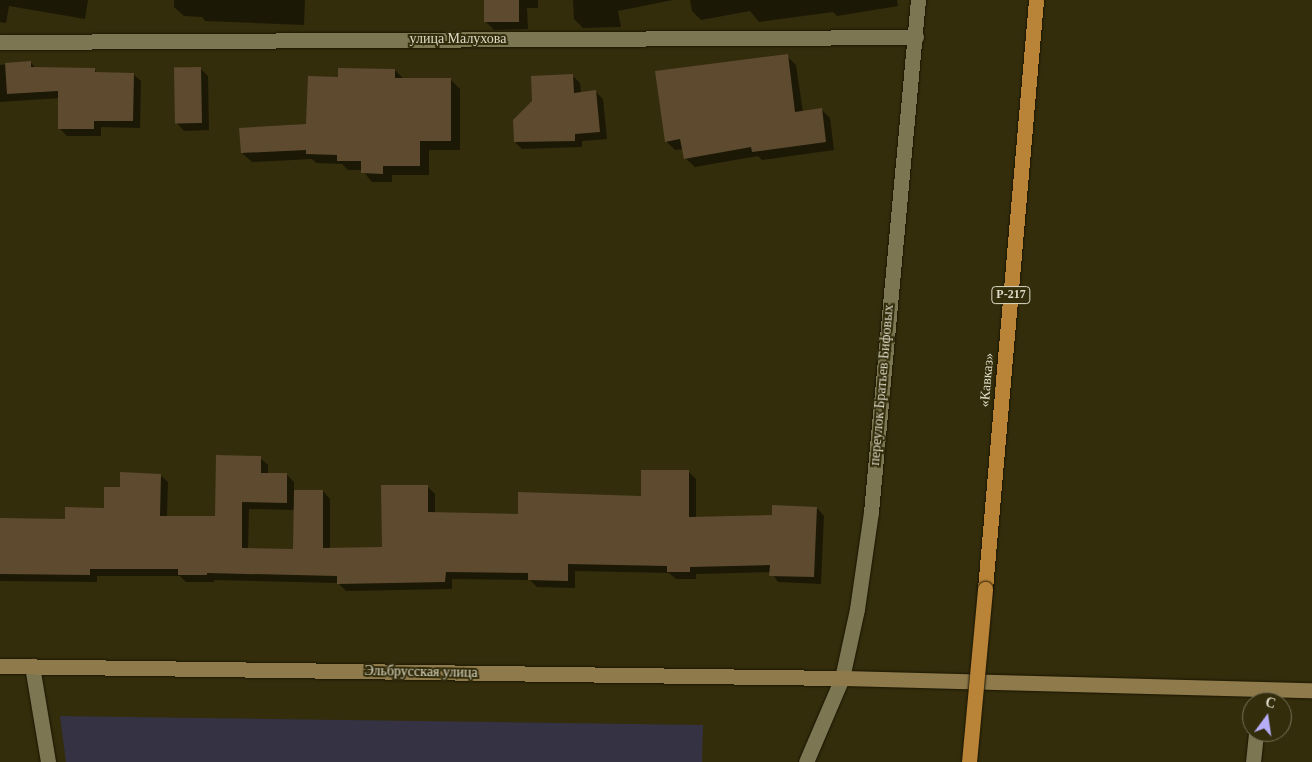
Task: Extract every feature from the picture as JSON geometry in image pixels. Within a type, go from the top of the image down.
[{"type":"highway","name":"«Кавказ»","points":[[969,762],[1036,0]]},
{"type":"street","name":"переулок Братьев Бифовых","points":[[806,762],[842,678],[857,609],[871,512],[918,0]]},
{"type":"street","name":"улица Малухова","points":[[0,42],[916,37]]},
{"type":"street","name":"Эльбрусская улица","points":[[0,666],[842,678],[1242,695]]},
{"type":"street","points":[[32,666],[48,762]]},
{"type":"street","name":"Эльбрусская улица","points":[[1292,692],[1312,690]]},
{"type":"street","points":[[1253,762],[1255,742]]},
{"type":"shaded area","points":[[60,716],[703,725],[702,762],[66,762]]},
{"type":"building","points":[[484,0],[519,0],[519,22],[484,22]]},
{"type":"building","points":[[788,54],[795,112],[822,108],[826,142],[752,152],[751,147],[684,159],[680,139],[665,142],[655,71]]},
{"type":"building","points":[[31,61],[31,67],[95,68],[95,72],[134,73],[133,121],[94,121],[94,129],[58,129],[58,91],[7,94],[5,63]]},
{"type":"building","points":[[174,67],[201,67],[202,123],[175,123]]},
{"type":"building","points":[[338,68],[395,69],[395,78],[451,78],[451,141],[420,141],[420,166],[383,166],[383,174],[361,173],[361,161],[337,161],[337,155],[306,154],[306,150],[241,153],[239,128],[306,124],[308,76],[338,77]]},
{"type":"building","points":[[573,74],[574,93],[596,90],[600,132],[575,134],[575,141],[514,142],[513,120],[532,101],[531,76]]},
{"type":"building","points":[[216,455],[261,456],[261,473],[287,473],[287,503],[242,502],[242,548],[293,549],[294,490],[323,490],[323,548],[382,547],[381,485],[428,485],[428,512],[518,514],[518,492],[641,496],[641,470],[689,470],[689,517],[772,515],[772,505],[817,507],[814,577],[769,576],[770,565],[690,567],[690,572],[667,572],[667,566],[568,564],[568,581],[528,580],[528,573],[446,572],[445,582],[337,584],[337,576],[207,573],[207,575],[178,575],[178,569],[90,569],[90,575],[0,574],[0,518],[65,519],[65,507],[104,508],[104,487],[120,487],[120,472],[161,474],[160,516],[215,516]]}]
